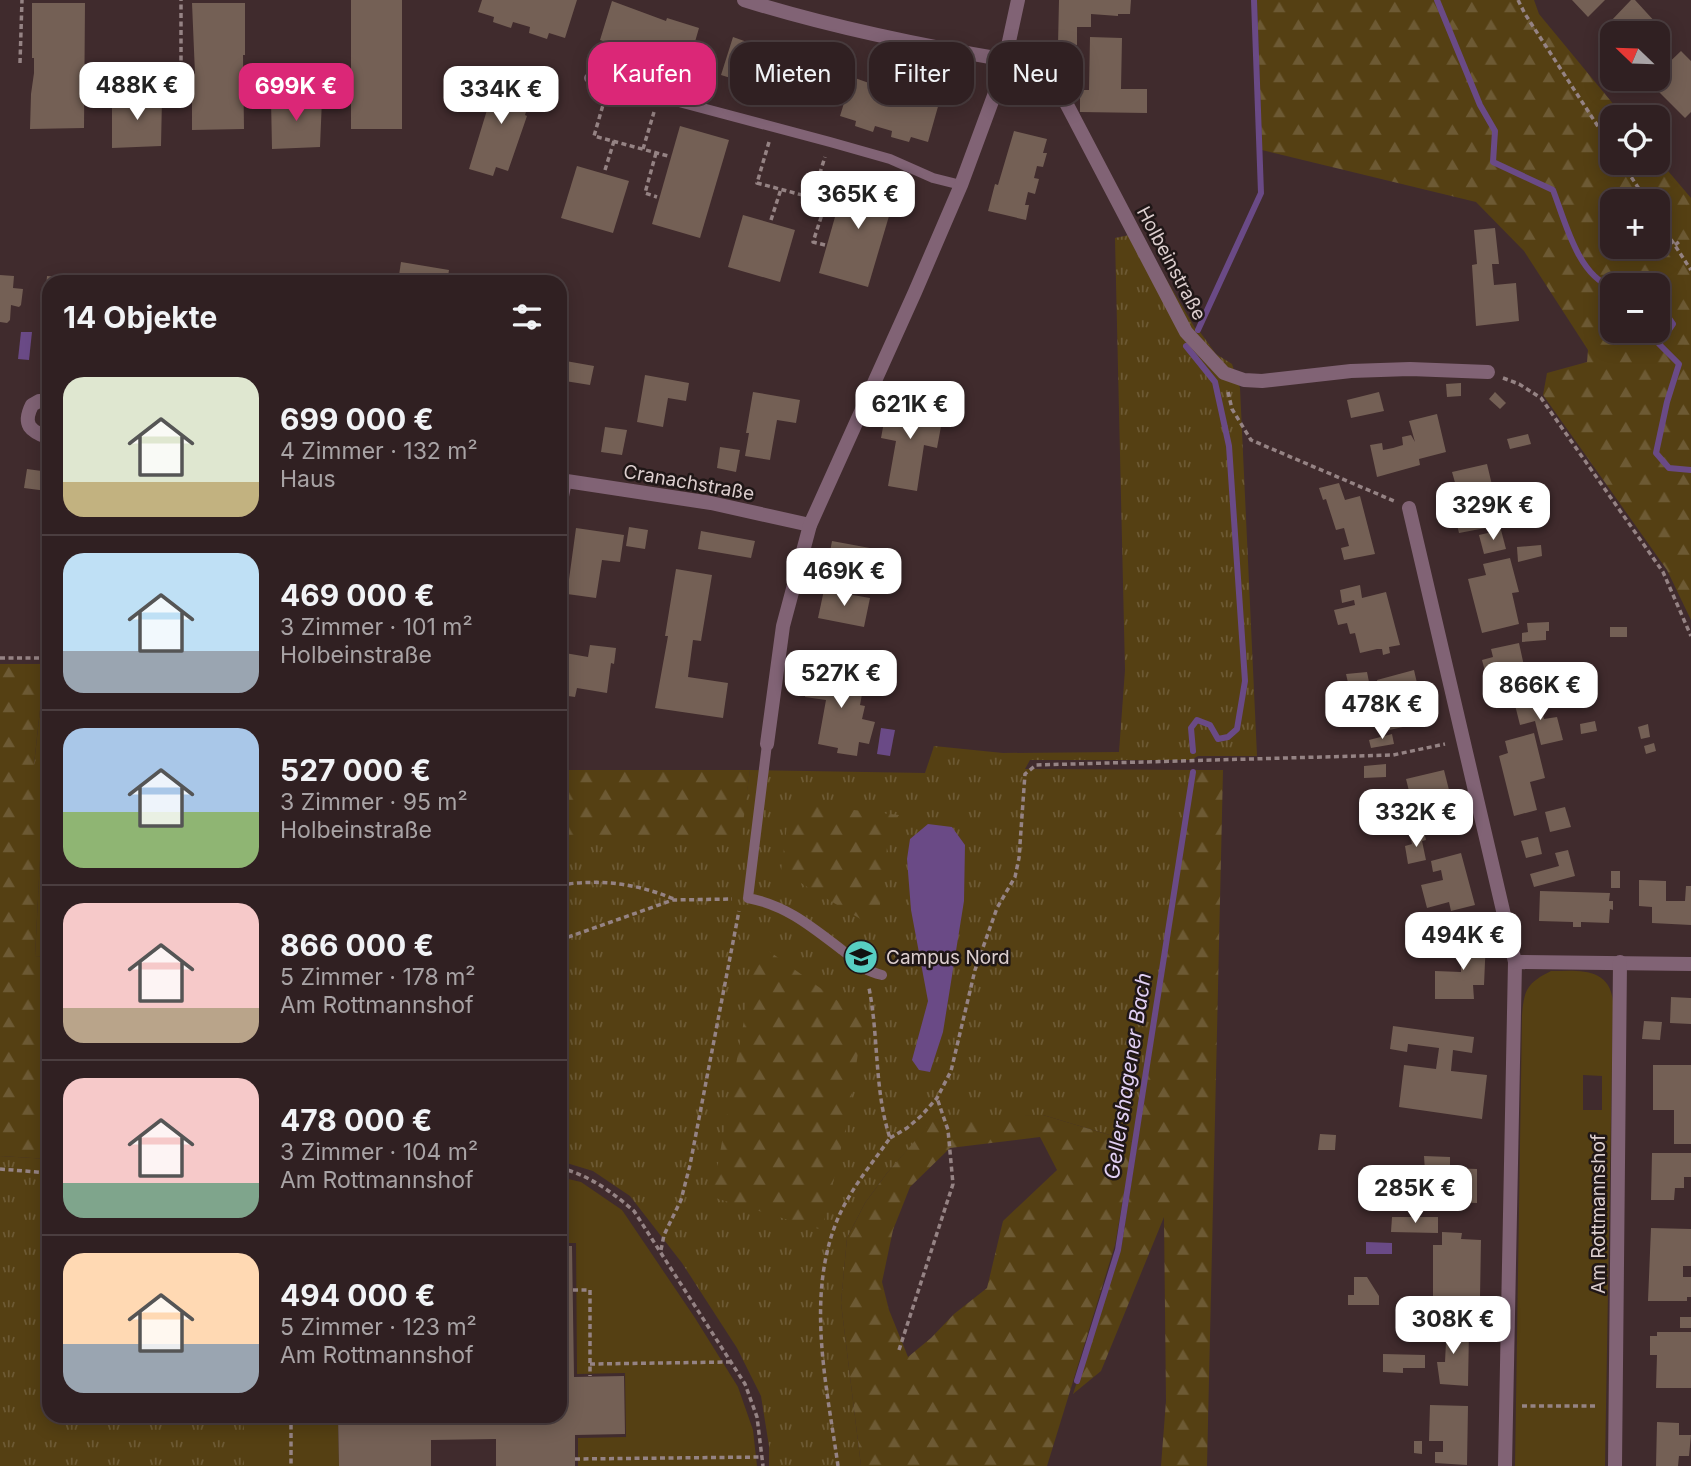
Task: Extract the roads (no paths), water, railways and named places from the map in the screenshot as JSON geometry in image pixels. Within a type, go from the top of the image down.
[{"type":"street","points":[[744,0],[779,5],[929,46],[988,57]]},
{"type":"street","points":[[1010,42],[1018,0]]},
{"type":"street","points":[[767,744],[783,626],[810,525],[961,186],[991,105]]},
{"type":"street","name":"Holbeinstraße","points":[[1067,105],[1186,332],[1224,373],[1244,380],[1262,381],[1351,371],[1410,369],[1488,373]]},
{"type":"street","points":[[42,401],[32,405],[27,415],[28,424],[35,433],[42,436]]},
{"type":"street","name":"Cranachstraße","points":[[567,482],[711,503],[810,525]]},
{"type":"street","points":[[1409,508],[1515,962],[1505,1466]]},
{"type":"street","points":[[1515,962],[1691,964]]},
{"type":"street","name":"Am Rottmannshof","points":[[1615,1466],[1620,962]]},
{"type":"lane","points":[[689,105],[890,159],[933,178],[961,186]]},
{"type":"lane","points":[[767,744],[748,898],[787,910],[848,954],[863,971],[882,975]]},
{"type":"waterway","name":"Gellershagener Bach","points":[[1198,330],[1261,193],[1254,0]]},
{"type":"waterway","points":[[1437,0],[1480,105],[1495,131],[1493,162],[1553,190],[1574,246],[1590,272],[1600,281]]},
{"type":"waterway","points":[[1670,320],[1673,324],[1670,328]]},
{"type":"waterway","points":[[1660,343],[1679,364],[1667,402],[1656,453],[1669,468],[1691,470]]},
{"type":"waterway","name":"Gellershagener Bach","points":[[1186,346],[1215,382],[1229,446],[1245,681],[1237,729],[1228,737],[1218,739],[1210,725],[1197,720],[1191,728],[1193,751]]},
{"type":"waterway","name":"Gellershagener Bach","points":[[1077,1381],[1118,1250],[1193,772]]},
{"type":"place","name":"Campus Nord","points":[[861,957]]}]
